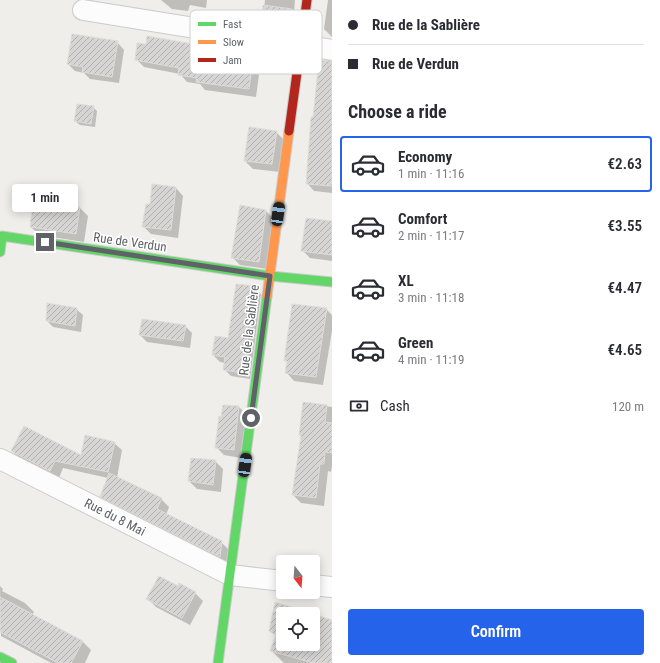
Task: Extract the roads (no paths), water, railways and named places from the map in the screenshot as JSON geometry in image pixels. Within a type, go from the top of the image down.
[{"type":"street","name":"Rue de la Sablière","points":[[306,10],[307,0]]},
{"type":"street","points":[[83,10],[190,28]]},
{"type":"street","points":[[322,49],[332,50]]},
{"type":"street","name":"Rue de la Sablière","points":[[218,663],[298,74]]},
{"type":"street","name":"Rue de Verdun","points":[[0,252],[2,236],[270,276]]},
{"type":"street","points":[[270,276],[332,282]]},
{"type":"street","name":"Rue du 8 Mai","points":[[0,459],[230,575]]},
{"type":"street","points":[[230,575],[276,580]]},
{"type":"street","points":[[320,586],[332,587]]},
{"type":"street","points":[[0,657],[12,663]]}]
